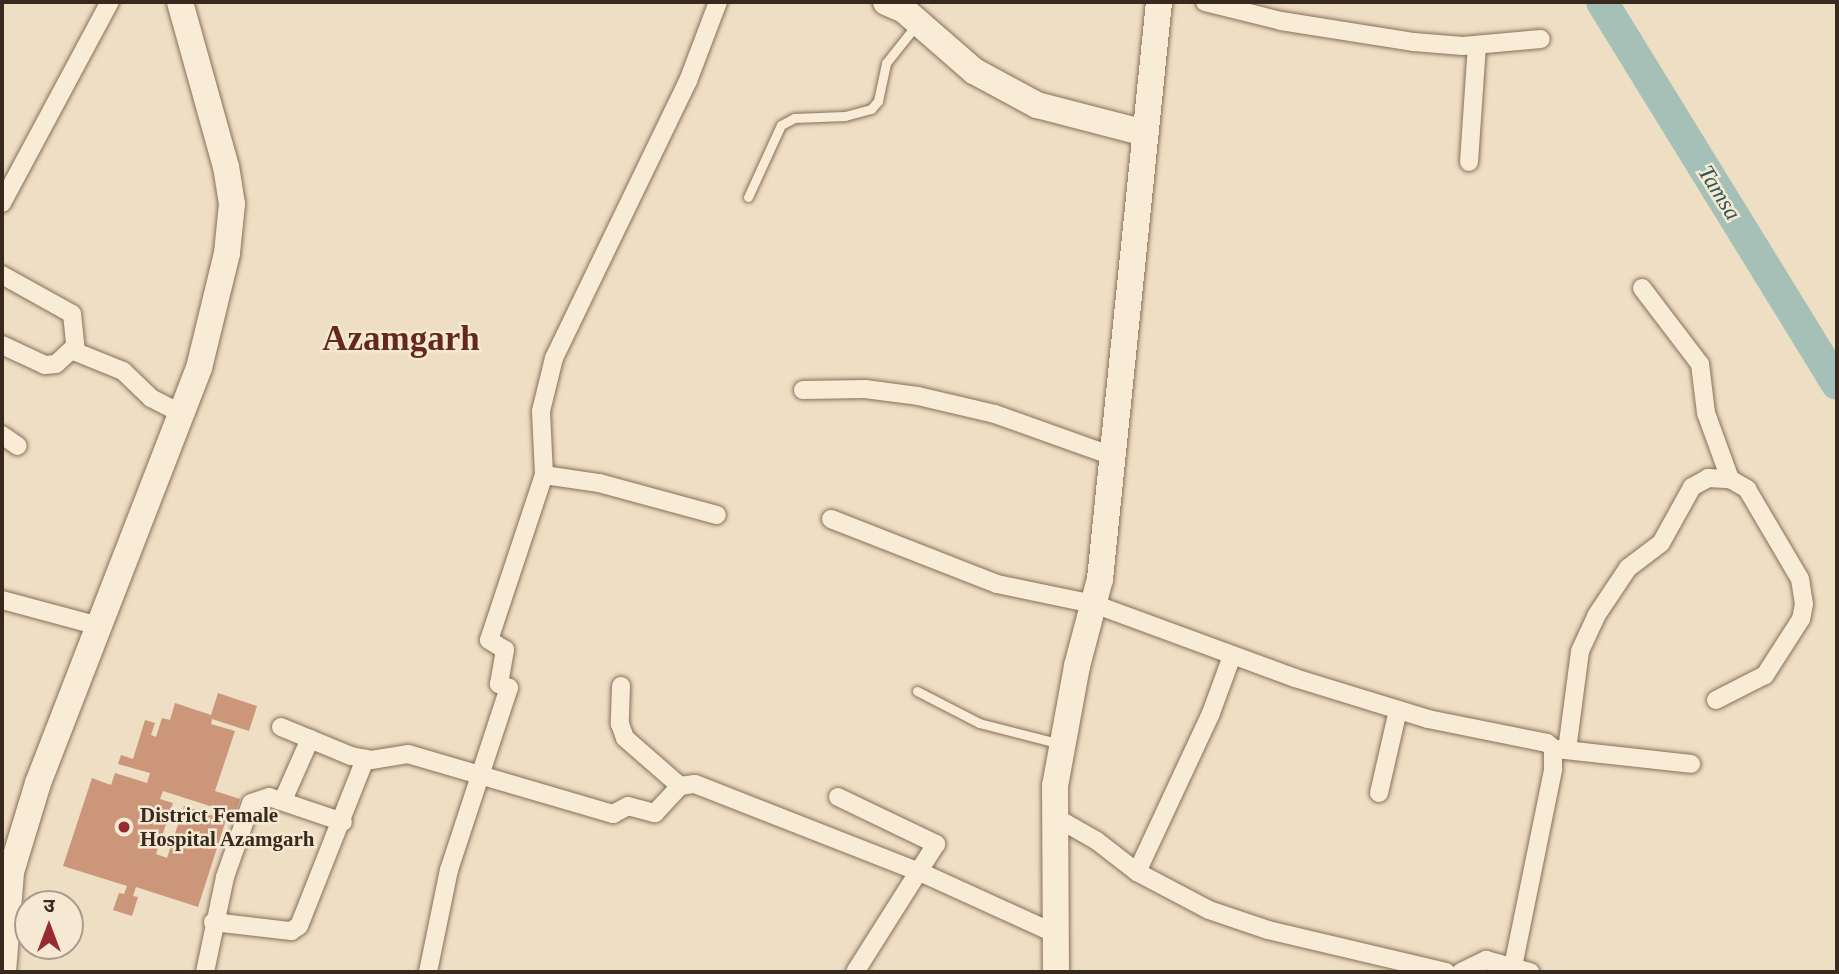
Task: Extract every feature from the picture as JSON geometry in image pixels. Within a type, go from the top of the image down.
[{"type":"street","points":[[2,203],[110,2]]},
{"type":"street","points":[[3,972],[6,870],[199,368],[227,253],[232,204],[226,167],[180,2]]},
{"type":"street","points":[[428,972],[443,893],[509,688],[499,684],[505,650],[489,640],[544,475],[541,411],[554,358],[688,81],[718,2]]},
{"type":"street","points":[[886,2],[918,22],[974,71],[1037,105],[1145,133]]},
{"type":"street","points":[[1056,972],[1055,817],[1063,744],[1094,604],[1159,2]]},
{"type":"street","points":[[1205,2],[1348,33],[1477,45],[1541,39]]},
{"type":"street","points":[[1469,162],[1477,45]]},
{"type":"street","points":[[2,275],[72,314],[77,326],[74,348]]},
{"type":"street","points":[[1642,288],[1700,364],[1706,413],[1730,479]]},
{"type":"street","points":[[2,345],[45,365],[56,364],[64,352],[74,348]]},
{"type":"street","points":[[74,348],[86,358],[123,370],[151,398],[181,413]]},
{"type":"street","points":[[803,390],[865,389],[918,396],[995,414],[1112,456]]},
{"type":"street","points":[[2,435],[18,446]]},
{"type":"street","points":[[544,475],[599,483],[717,515]]},
{"type":"street","points":[[1513,967],[1580,651],[1606,596],[1628,569],[1661,543],[1696,483],[1730,479],[1747,489],[1800,579],[1804,612],[1765,675],[1716,700]]},
{"type":"street","points":[[831,519],[997,584],[1094,604],[1232,656],[1398,709],[1538,740],[1560,749],[1691,764]]},
{"type":"street","points":[[2,600],[99,626]]},
{"type":"street","points":[[1137,872],[1211,713],[1232,656]]},
{"type":"street","points":[[621,686],[620,724],[625,738],[680,786]]},
{"type":"street","points":[[1379,793],[1398,709]]},
{"type":"street","points":[[281,727],[365,759],[408,754],[480,778],[613,814],[628,806],[655,813],[680,786],[695,784],[920,872],[1056,934]]},
{"type":"street","points":[[283,800],[310,739]]},
{"type":"street","points":[[213,922],[291,931],[299,926],[343,822],[365,759]]},
{"type":"street","points":[[205,972],[213,922],[251,803],[262,796],[283,800],[343,822]]},
{"type":"street","points":[[838,797],[936,844],[855,972]]},
{"type":"street","points":[[1055,817],[1097,841],[1137,872],[1209,909],[1268,930],[1446,972]]},
{"type":"street","points":[[1461,972],[1480,961],[1530,972]]},
{"type":"lane","points":[[748,197],[781,125],[794,118],[845,116],[871,109],[878,101],[887,63],[918,22]]},
{"type":"lane","points":[[916,691],[979,723],[1063,744]]},
{"type":"building","points":[[218,693],[257,706],[249,731],[212,719],[211,724],[235,731],[215,791],[240,799],[235,814],[163,791],[160,799],[173,803],[156,854],[167,858],[184,806],[226,820],[198,907],[136,887],[133,896],[138,897],[132,916],[113,910],[119,893],[124,894],[127,886],[63,866],[92,778],[111,785],[115,773],[147,783],[150,773],[118,764],[121,755],[133,759],[145,720],[155,723],[151,735],[156,737],[162,718],[170,720],[175,703],[211,715]]},
{"type":"waterway","name":"Tamsa","points":[[1602,2],[1837,384]]},
{"type":"place","name":"District Female Hospital Azamgarh","points":[[124,827]]},
{"type":"district","name":"Azamgarh","points":[[401,339]]}]
